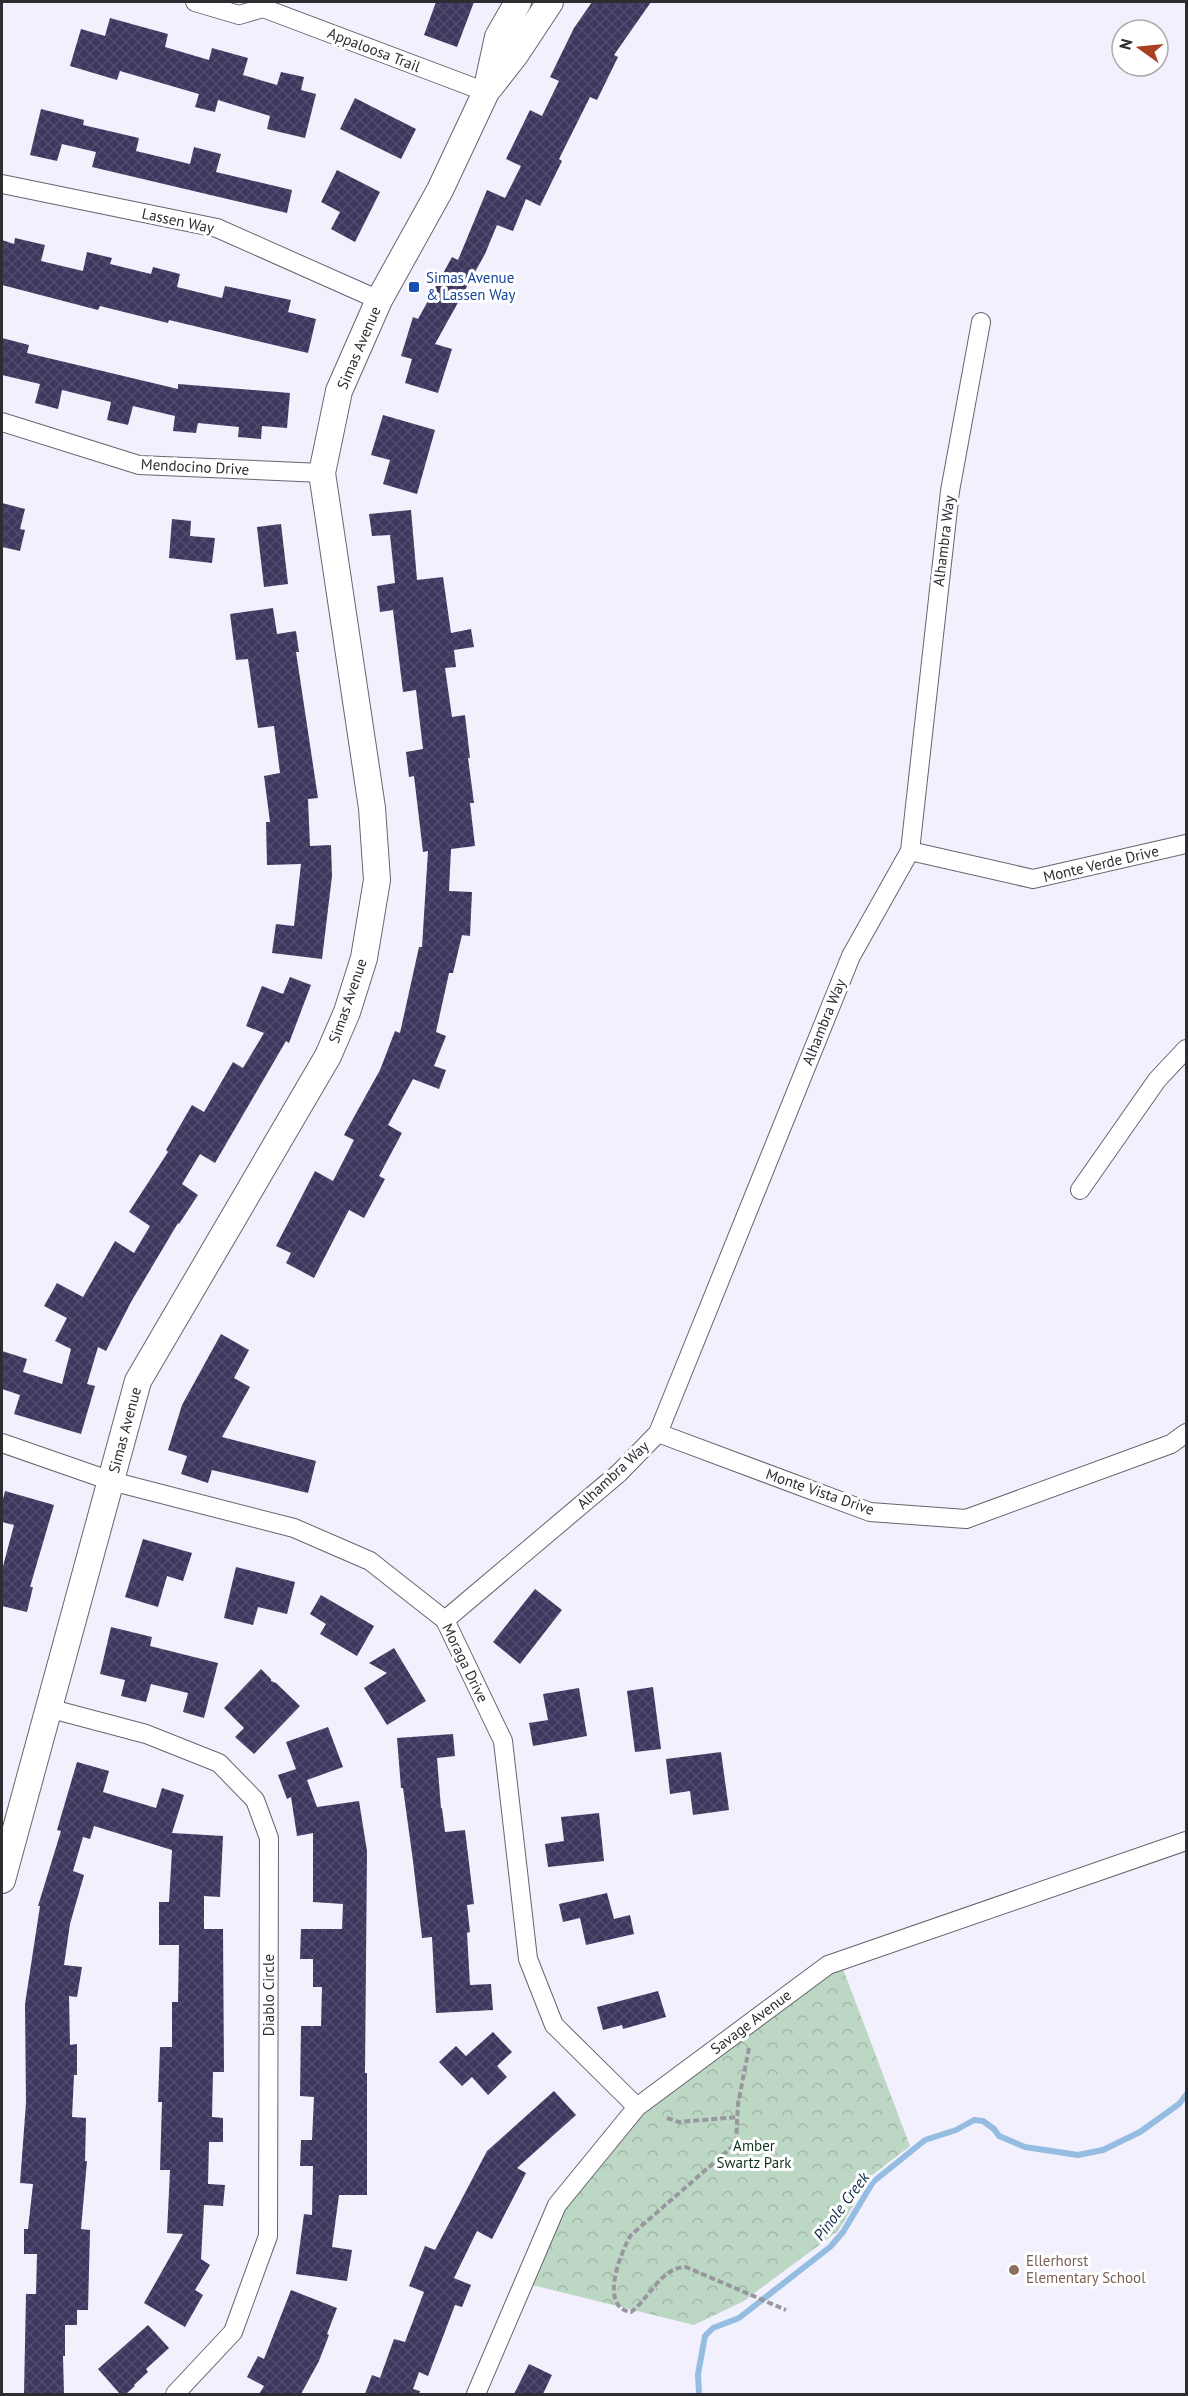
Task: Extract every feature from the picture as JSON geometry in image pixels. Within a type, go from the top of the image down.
[{"type":"street","name":"Appaloosa Trail","points":[[195,2],[239,15],[260,5],[294,10],[486,92]]},
{"type":"street","name":"Simas Avenue","points":[[2,1880],[138,1381],[328,1056],[347,1012],[364,958],[377,880],[372,808],[322,473],[339,391],[379,300],[440,190],[486,92],[498,37],[518,2]]},
{"type":"street","name":"Simas Avenue","points":[[486,92],[515,55],[550,2]]},
{"type":"street","name":"Lassen Way","points":[[2,184],[217,228],[379,300]]},
{"type":"street","name":"Alhambra Way","points":[[445,1620],[619,1473],[658,1433],[851,956],[910,851],[950,490],[981,322]]},
{"type":"street","name":"Mendocino Drive","points":[[2,422],[139,465],[322,473]]},
{"type":"street","name":"Monte Verde Drive","points":[[910,851],[1034,879],[1186,844]]},
{"type":"street","points":[[1080,1190],[1157,1080],[1186,1049]]},
{"type":"street","name":"Monte Vista Drive","points":[[658,1433],[870,1512],[966,1519],[1172,1444],[1186,1433]]},
{"type":"street","name":"Moraga Drive","points":[[2,1443],[111,1481],[294,1528],[370,1561],[445,1620],[503,1742],[528,1959],[554,2025],[637,2107]]},
{"type":"street","name":"Diablo Circle","points":[[48,1708],[146,1734],[219,1763],[255,1800],[269,1838],[268,2236],[233,2332],[175,2394]]},
{"type":"street","name":"Savage Avenue","points":[[476,2394],[557,2205],[637,2107],[828,1965],[1186,1841]]},
{"type":"path","points":[[750,2023],[753,2032],[744,2067],[736,2117],[736,2140],[732,2147],[631,2235],[616,2271],[614,2291],[616,2300],[627,2312],[631,2312],[672,2270],[678,2267],[693,2269],[786,2310]]},
{"type":"path","points":[[667,2118],[679,2122],[736,2117]]},
{"type":"green space","name":"Amber Swartz Park","points":[[842,1966],[910,2146],[871,2176],[838,2231],[744,2301],[694,2325],[524,2283],[560,2214],[595,2163],[715,2038],[776,1994]]},
{"type":"building","points":[[436,2],[474,2],[457,47],[424,35]]},
{"type":"building","points":[[592,2],[651,2],[614,55],[618,57],[597,100],[590,97],[559,159],[562,161],[540,206],[526,199],[513,231],[497,225],[485,254],[435,344],[452,349],[438,393],[405,383],[412,359],[401,356],[413,317],[418,319],[452,257],[458,260],[487,190],[505,198],[521,166],[506,159],[530,110],[542,116],[559,81],[550,77],[574,28]]},
{"type":"building","points":[[110,18],[168,34],[165,47],[209,60],[212,48],[248,58],[243,75],[277,85],[281,72],[304,77],[301,90],[316,94],[305,138],[267,129],[270,116],[218,100],[215,112],[195,107],[199,94],[120,71],[117,80],[70,66],[81,29],[105,36]]},
{"type":"building","points":[[355,98],[416,129],[401,159],[340,129]]},
{"type":"building","points":[[41,109],[84,120],[83,125],[139,138],[136,151],[190,164],[194,147],[221,154],[216,172],[292,190],[287,213],[92,167],[96,152],[62,144],[57,161],[30,155]]},
{"type":"building","points":[[337,170],[380,192],[355,242],[331,229],[340,212],[321,202]]},
{"type":"building","points":[[15,238],[45,245],[41,261],[83,271],[87,252],[112,258],[110,264],[151,274],[153,267],[180,274],[177,287],[222,298],[225,286],[291,300],[288,312],[316,319],[308,353],[169,320],[168,323],[100,306],[98,310],[2,285],[2,240],[14,244]]},
{"type":"building","points":[[2,338],[29,345],[27,353],[178,389],[178,384],[290,393],[287,428],[262,426],[261,439],[238,437],[239,427],[198,423],[196,433],[173,431],[175,416],[133,406],[128,425],[107,420],[111,402],[62,390],[58,409],[35,403],[40,384],[2,375]]},
{"type":"building","points":[[383,415],[435,430],[417,494],[383,484],[390,460],[371,455]]},
{"type":"building","points":[[2,503],[25,509],[20,529],[25,530],[20,551],[2,547]]},
{"type":"building","points":[[411,510],[417,580],[443,577],[451,633],[471,629],[474,647],[454,650],[456,667],[445,668],[452,717],[465,715],[474,803],[470,803],[475,846],[451,849],[449,891],[472,892],[470,936],[462,935],[453,973],[449,973],[436,1032],[446,1036],[434,1066],[446,1070],[439,1089],[413,1079],[388,1125],[402,1133],[379,1176],[385,1179],[364,1218],[349,1210],[314,1278],[286,1263],[291,1253],[276,1246],[315,1171],[333,1181],[354,1140],[344,1135],[380,1070],[395,1031],[400,1033],[419,947],[422,947],[428,851],[423,852],[414,776],[409,777],[406,752],[423,749],[416,690],[403,692],[393,610],[380,612],[377,586],[395,583],[390,535],[372,536],[369,514]]},
{"type":"building","points":[[172,519],[191,521],[190,536],[215,538],[212,563],[169,558]]},
{"type":"building","points":[[281,524],[288,584],[264,587],[257,527]]},
{"type":"building","points":[[273,608],[277,634],[296,631],[299,652],[296,652],[318,798],[308,799],[310,846],[331,845],[332,876],[322,959],[272,953],[276,924],[294,926],[301,864],[267,865],[266,822],[270,822],[264,776],[280,773],[274,726],[258,728],[248,659],[236,660],[230,614]]},
{"type":"building","points":[[290,977],[311,985],[289,1043],[286,1041],[215,1163],[200,1154],[182,1184],[198,1195],[178,1223],[131,1302],[106,1351],[98,1347],[87,1384],[95,1386],[81,1434],[14,1414],[20,1395],[2,1389],[2,1351],[27,1359],[23,1372],[62,1384],[71,1349],[55,1341],[67,1318],[44,1306],[57,1283],[83,1297],[115,1241],[134,1253],[150,1226],[129,1212],[168,1152],[166,1150],[192,1105],[204,1112],[233,1062],[243,1068],[264,1033],[246,1026],[262,986],[283,994]]},
{"type":"building","points":[[221,1334],[249,1350],[234,1378],[250,1387],[222,1437],[316,1461],[308,1493],[212,1470],[208,1483],[181,1474],[187,1456],[168,1450],[182,1405]]},
{"type":"building","points":[[5,1491],[54,1505],[30,1587],[33,1587],[27,1612],[2,1606],[2,1570],[14,1525],[2,1522],[2,1503]]},
{"type":"building","points":[[143,1539],[192,1553],[183,1581],[167,1576],[158,1607],[125,1597]]},
{"type":"building","points":[[236,1567],[295,1582],[287,1614],[258,1607],[253,1625],[224,1618]]},
{"type":"building","points":[[535,1589],[562,1610],[520,1664],[493,1642]]},
{"type":"building","points":[[321,1595],[374,1626],[357,1656],[320,1634],[326,1624],[310,1614]]},
{"type":"building","points":[[111,1627],[152,1637],[150,1646],[218,1663],[204,1718],[183,1712],[188,1693],[151,1684],[146,1702],[121,1696],[125,1680],[100,1674]]},
{"type":"building","points":[[394,1648],[426,1701],[387,1725],[364,1688],[387,1673],[369,1663]]},
{"type":"building","points":[[261,1669],[271,1681],[300,1706],[254,1754],[235,1737],[244,1728],[224,1708]]},
{"type":"building","points":[[653,1687],[661,1749],[635,1752],[627,1691]]},
{"type":"building","points":[[579,1688],[587,1736],[533,1746],[529,1723],[548,1720],[543,1694]]},
{"type":"building","points":[[328,1727],[343,1767],[307,1780],[317,1807],[359,1801],[367,1851],[365,2073],[367,2073],[367,2195],[339,2195],[332,2247],[352,2250],[347,2281],[296,2274],[304,2214],[312,2215],[313,2166],[300,2166],[301,2140],[312,2140],[314,2097],[300,2096],[301,2026],[321,2026],[322,1987],[313,1987],[313,1959],[300,1959],[301,1929],[342,1929],[343,1904],[313,1902],[313,1833],[297,1836],[291,1797],[287,1799],[278,1775],[296,1769],[286,1742]]},
{"type":"building","points":[[453,1734],[455,1756],[437,1758],[441,1808],[445,1832],[465,1830],[474,1904],[467,1905],[470,1932],[467,1933],[470,1985],[491,1984],[493,2010],[436,2013],[432,1937],[422,1938],[403,1788],[401,1788],[397,1738]]},
{"type":"building","points":[[721,1752],[729,1810],[693,1815],[690,1791],[670,1794],[666,1759]]},
{"type":"building","points":[[77,1762],[109,1771],[103,1792],[156,1808],[162,1788],[184,1795],[172,1833],[223,1836],[220,1897],[204,1896],[204,1929],[223,1929],[224,2072],[213,2072],[212,2117],[223,2118],[223,2142],[209,2142],[208,2184],[225,2185],[223,2206],[204,2205],[201,2259],[210,2265],[195,2290],[203,2295],[185,2327],[144,2303],[183,2234],[167,2233],[170,2170],[160,2170],[162,2102],[158,2102],[160,2047],[172,2047],[172,2002],[178,2002],[179,1945],[159,1945],[159,1902],[169,1902],[172,1850],[94,1826],[90,1839],[83,1837],[73,1871],[84,1875],[70,1924],[64,1965],[82,1967],[77,1997],[69,1996],[70,2045],[77,2044],[77,2075],[74,2075],[72,2117],[86,2118],[85,2161],[87,2161],[81,2229],[90,2230],[88,2310],[77,2310],[77,2325],[65,2325],[64,2394],[24,2394],[26,2294],[36,2294],[37,2254],[24,2254],[24,2229],[28,2229],[33,2184],[20,2183],[26,2103],[25,2004],[40,1906],[38,1906],[61,1831],[57,1830]]},
{"type":"building","points":[[599,1813],[604,1861],[548,1867],[545,1844],[564,1841],[561,1817]]},
{"type":"building","points":[[607,1893],[614,1919],[630,1915],[634,1934],[586,1945],[580,1918],[563,1922],[559,1904]]},
{"type":"building","points":[[658,1991],[666,2017],[623,2029],[622,2025],[603,2030],[597,2007]]},
{"type":"building","points":[[493,2032],[512,2052],[497,2066],[507,2077],[488,2095],[472,2077],[462,2086],[439,2062],[456,2046],[466,2056]]},
{"type":"building","points":[[554,2091],[576,2115],[517,2168],[526,2173],[492,2239],[477,2231],[454,2278],[471,2285],[462,2307],[455,2305],[428,2376],[419,2372],[413,2389],[420,2391],[419,2394],[365,2394],[372,2375],[380,2378],[394,2339],[405,2342],[424,2292],[409,2286],[425,2246],[435,2250],[487,2151]]},
{"type":"building","points":[[291,2290],[337,2308],[327,2334],[329,2335],[319,2361],[301,2394],[259,2394],[264,2386],[247,2377],[258,2356],[264,2359]]},
{"type":"building","points":[[148,2325],[169,2348],[146,2369],[148,2372],[135,2386],[126,2394],[120,2394],[98,2369]]},
{"type":"building","points":[[529,2364],[552,2375],[543,2394],[514,2394]]},
{"type":"waterway","name":"Pinole Creek","points":[[699,2394],[698,2374],[705,2336],[713,2328],[739,2318],[830,2247],[843,2232],[873,2182],[925,2140],[956,2130],[974,2120],[983,2121],[999,2136],[1025,2147],[1078,2155],[1103,2150],[1140,2132],[1179,2104],[1186,2095]]},
{"type":"place","name":"Simas Avenue & Lassen Way","points":[[414,287]]},
{"type":"place","name":"Ellerhorst Elementary School","points":[[1014,2270]]}]
